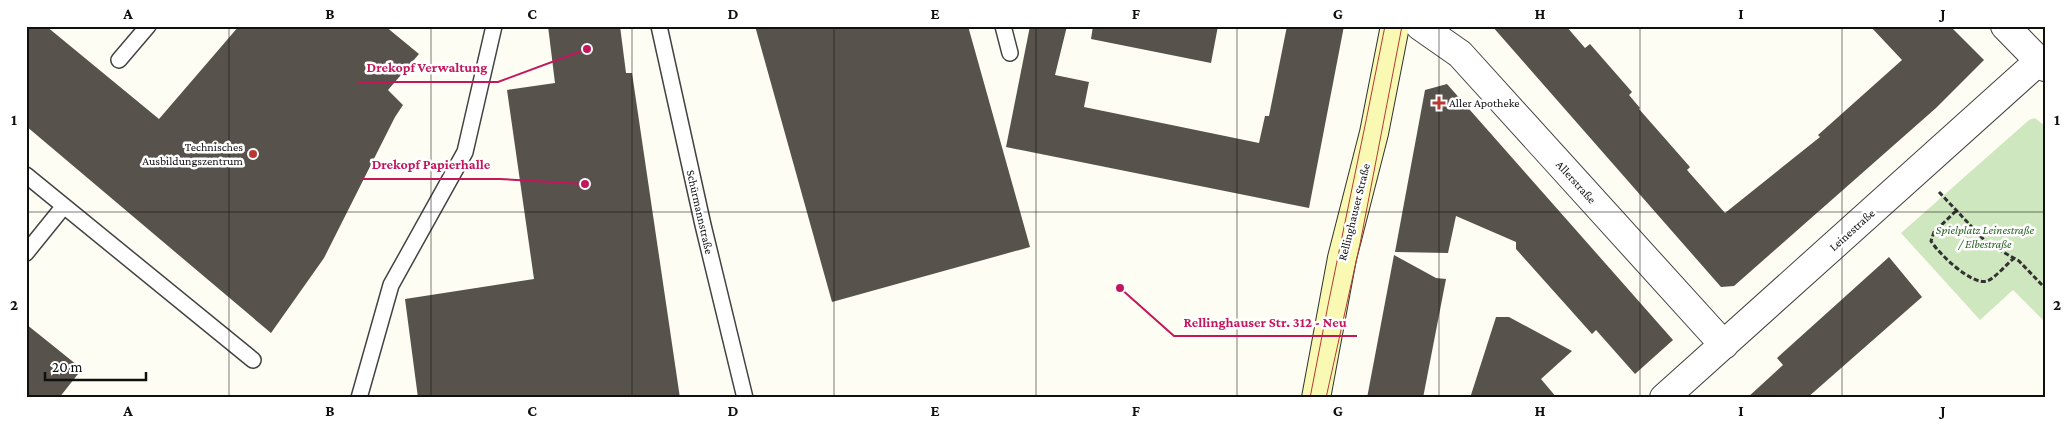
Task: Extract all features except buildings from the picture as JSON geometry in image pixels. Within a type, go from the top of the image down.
[{"type":"main road","name":"Rellinghauser Straße","points":[[1316,398],[1342,258],[1374,133],[1396,26]]},
{"type":"street","name":"Allerstraße","points":[[1420,26],[1460,54],[1724,345]]},
{"type":"street","points":[[2005,26],[2042,64]]},
{"type":"street","name":"Leinestraße","points":[[1664,398],[1920,168],[2042,64]]},
{"type":"lane","points":[[119,60],[148,26]]},
{"type":"lane","points":[[359,398],[391,285],[465,152],[494,26]]},
{"type":"lane","name":"Schürmannstraße","points":[[659,26],[702,225],[745,398]]},
{"type":"lane","points":[[1003,26],[1010,53]]},
{"type":"lane","points":[[26,175],[253,360]]},
{"type":"lane","points":[[26,253],[64,206]]},
{"type":"path","points":[[1920,168],[1956,211],[1987,243],[2014,258],[2045,288]]},
{"type":"path","points":[[1956,211],[1934,232],[1931,241],[1955,267],[1982,282],[1988,281],[2014,258]]},
{"type":"green space","name":"Spielplatz Leinestraße / Elbestraße","points":[[2035,118],[2045,126],[2045,322],[2013,290],[1980,320],[1901,233],[2029,120]]},
{"type":"tram line","points":[[1310,398],[1385,26]]},
{"type":"tram line","points":[[1326,398],[1360,244],[1402,26]]},
{"type":"place","name":"Drekopf Verwaltung","points":[[587,49]]},
{"type":"place","name":"Aller Apotheke","points":[[1439,103]]},
{"type":"place","name":"Technisches Ausbildungszentrum","points":[[253,154]]},
{"type":"place","name":"Drekopf Papierhalle","points":[[585,184]]},
{"type":"place","name":"Rellinghauser Str. 312 - Neu","points":[[1120,288]]}]
